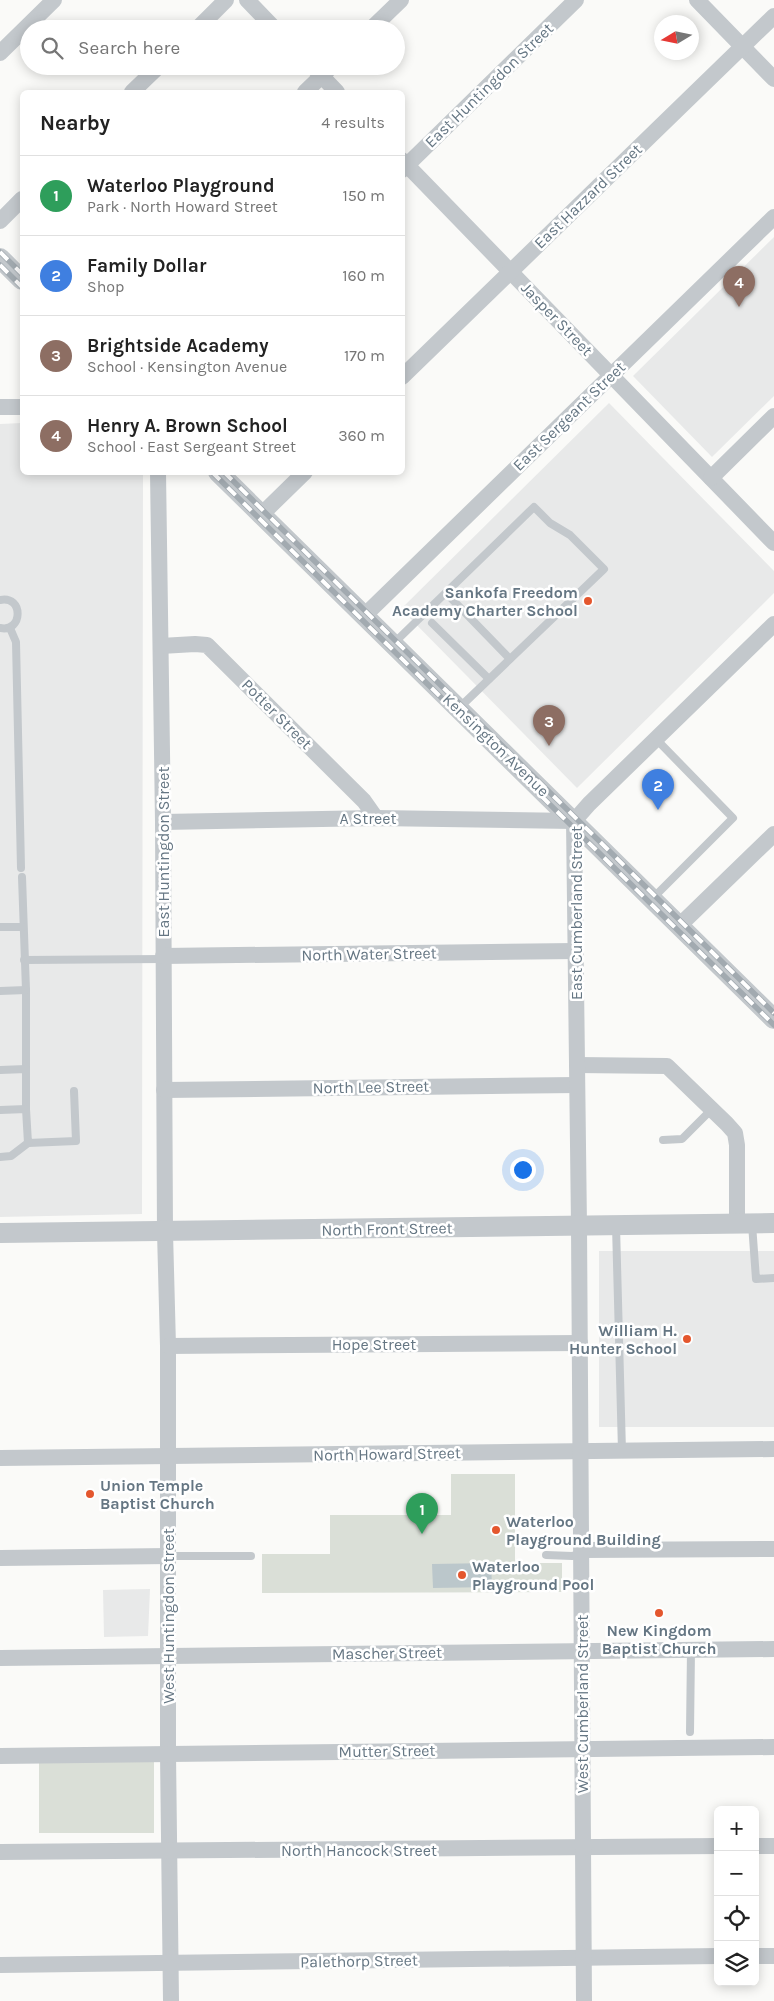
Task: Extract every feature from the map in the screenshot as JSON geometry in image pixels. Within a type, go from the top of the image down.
[{"type":"street","points":[[34,20],[54,0]]},
{"type":"street","points":[[206,20],[226,0]]},
{"type":"street","points":[[247,0],[266,20]]},
{"type":"street","points":[[380,20],[400,0]]},
{"type":"street","name":"East Huntingdon Street","points":[[405,164],[576,0]]},
{"type":"street","points":[[696,0],[774,79]]},
{"type":"street","name":"East Hazzard Street","points":[[405,374],[774,16]]},
{"type":"street","points":[[0,53],[20,33]]},
{"type":"street","points":[[134,90],[150,75]]},
{"type":"street","points":[[307,90],[318,75]]},
{"type":"street","points":[[325,75],[336,90]]},
{"type":"street","name":"Jasper Street","points":[[405,166],[510,271],[774,543]]},
{"type":"street","points":[[0,221],[20,201]]},
{"type":"street","name":"East Sergeant Street","points":[[364,616],[774,217]]},
{"type":"street","points":[[0,258],[20,278]]},
{"type":"street","points":[[0,407],[20,407]]},
{"type":"street","points":[[711,478],[774,416]]},
{"type":"street","name":"East Huntingdon Street","points":[[158,475],[163,822],[165,1232]]},
{"type":"street","name":"Kensington Avenue","points":[[221,475],[260,516],[459,708],[774,1019]]},
{"type":"street","points":[[260,516],[302,475]]},
{"type":"street","name":"East Cumberland Street","points":[[579,1226],[574,821],[589,804],[774,624]]},
{"type":"street","name":"Potter Street","points":[[161,646],[207,645],[364,801],[376,818]]},
{"type":"street","name":"A Street","points":[[163,822],[376,818],[574,821]]},
{"type":"street","points":[[680,925],[774,834]]},
{"type":"street","name":"North Water Street","points":[[163,958],[575,951]]},
{"type":"street","points":[[577,1064],[667,1066],[712,1109],[735,1133],[744,1224]]},
{"type":"street","name":"North Lee Street","points":[[164,1090],[577,1084]]},
{"type":"street","name":"North Front Street","points":[[0,1233],[774,1223]]},
{"type":"street","name":"West Cumberland Street","points":[[579,1226],[584,2001]]},
{"type":"street","name":"West Huntingdon Street","points":[[165,1232],[168,1346],[168,1754],[171,2001]]},
{"type":"street","name":"Hope Street","points":[[168,1346],[580,1343]]},
{"type":"street","name":"North Howard Street","points":[[0,1458],[774,1449]]},
{"type":"street","points":[[582,1552],[774,1549]]},
{"type":"street","points":[[0,1558],[169,1556]]},
{"type":"street","name":"Mascher Street","points":[[0,1658],[774,1649]]},
{"type":"street","name":"Mutter Street","points":[[0,1756],[774,1747]]},
{"type":"street","name":"North Hancock Street","points":[[0,1852],[714,1846]]},
{"type":"street","points":[[759,1846],[774,1846]]},
{"type":"street","name":"Palethorp Street","points":[[0,1965],[714,1956]]},
{"type":"street","points":[[759,1956],[774,1956]]},
{"type":"lane","points":[[393,644],[534,507],[550,523],[570,535],[604,569],[459,708]]},
{"type":"lane","points":[[446,593],[510,659]]},
{"type":"lane","points":[[0,600],[16,604],[18,612],[16,623],[10,628],[0,628]]},
{"type":"lane","points":[[432,623],[489,679]]},
{"type":"lane","points":[[10,628],[16,642],[21,868]]},
{"type":"lane","points":[[653,898],[733,818],[656,739]]},
{"type":"lane","points":[[22,877],[28,1142]]},
{"type":"lane","points":[[0,927],[23,926]]},
{"type":"lane","points":[[24,960],[163,958]]},
{"type":"lane","points":[[0,990],[26,990]]},
{"type":"lane","points":[[0,1070],[26,1069]]},
{"type":"lane","points":[[0,1156],[11,1156],[28,1142],[76,1140],[74,1091]]},
{"type":"lane","points":[[0,1110],[26,1109]]},
{"type":"lane","points":[[663,1140],[682,1139],[712,1109]]},
{"type":"lane","points":[[744,1224],[756,1279],[774,1278]]},
{"type":"lane","points":[[616,1226],[622,1451]]},
{"type":"lane","points":[[546,1555],[572,1556],[582,1552]]},
{"type":"lane","points":[[169,1556],[251,1556]]},
{"type":"lane","points":[[690,1650],[690,1732]]},
{"type":"shaded area","points":[[774,237],[774,396],[712,457],[633,376]]},
{"type":"shaded area","name":"Sankofa Freedom Academy Charter School","points":[[609,403],[774,571],[774,593],[577,788],[401,609]]},
{"type":"shaded area","points":[[20,423],[20,475],[143,475],[142,1214],[0,1217],[0,424]]},
{"type":"shaded area","name":"William H. Hunter School","points":[[599,1251],[774,1251],[774,1427],[599,1427]]},
{"type":"shaded area","points":[[451,1474],[515,1474],[515,1563],[562,1563],[562,1592],[262,1593],[262,1554],[330,1554],[330,1515],[451,1515]]},
{"type":"shaded area","name":"Waterloo Playground Pool","points":[[491,1563],[492,1587],[433,1588],[432,1564]]},
{"type":"shaded area","points":[[150,1589],[148,1636],[104,1637],[103,1590]]},
{"type":"shaded area","points":[[39,1762],[154,1762],[154,1833],[39,1833]]},
{"type":"railway","points":[[0,252],[20,272]]},
{"type":"railway","points":[[0,265],[20,285]]},
{"type":"railway","points":[[215,475],[774,1025]]},
{"type":"railway","points":[[227,475],[774,1013]]},
{"type":"place","name":"Henry A. Brown School","points":[[739,307]]},
{"type":"place","name":"Sankofa Freedom Academy Charter School","points":[[588,601]]},
{"type":"place","name":"Brightside Academy","points":[[549,746]]},
{"type":"place","name":"Family Dollar","points":[[658,810]]},
{"type":"place","name":"William H. Hunter School","points":[[687,1339]]},
{"type":"place","name":"Union Temple Baptist Church","points":[[90,1494]]},
{"type":"place","name":"Waterloo Playground Building","points":[[496,1530]]},
{"type":"place","name":"Waterloo Playground","points":[[422,1534]]},
{"type":"place","name":"Waterloo Playground Pool","points":[[462,1575]]},
{"type":"place","name":"New Kingdom Baptist Church","points":[[659,1613]]}]
